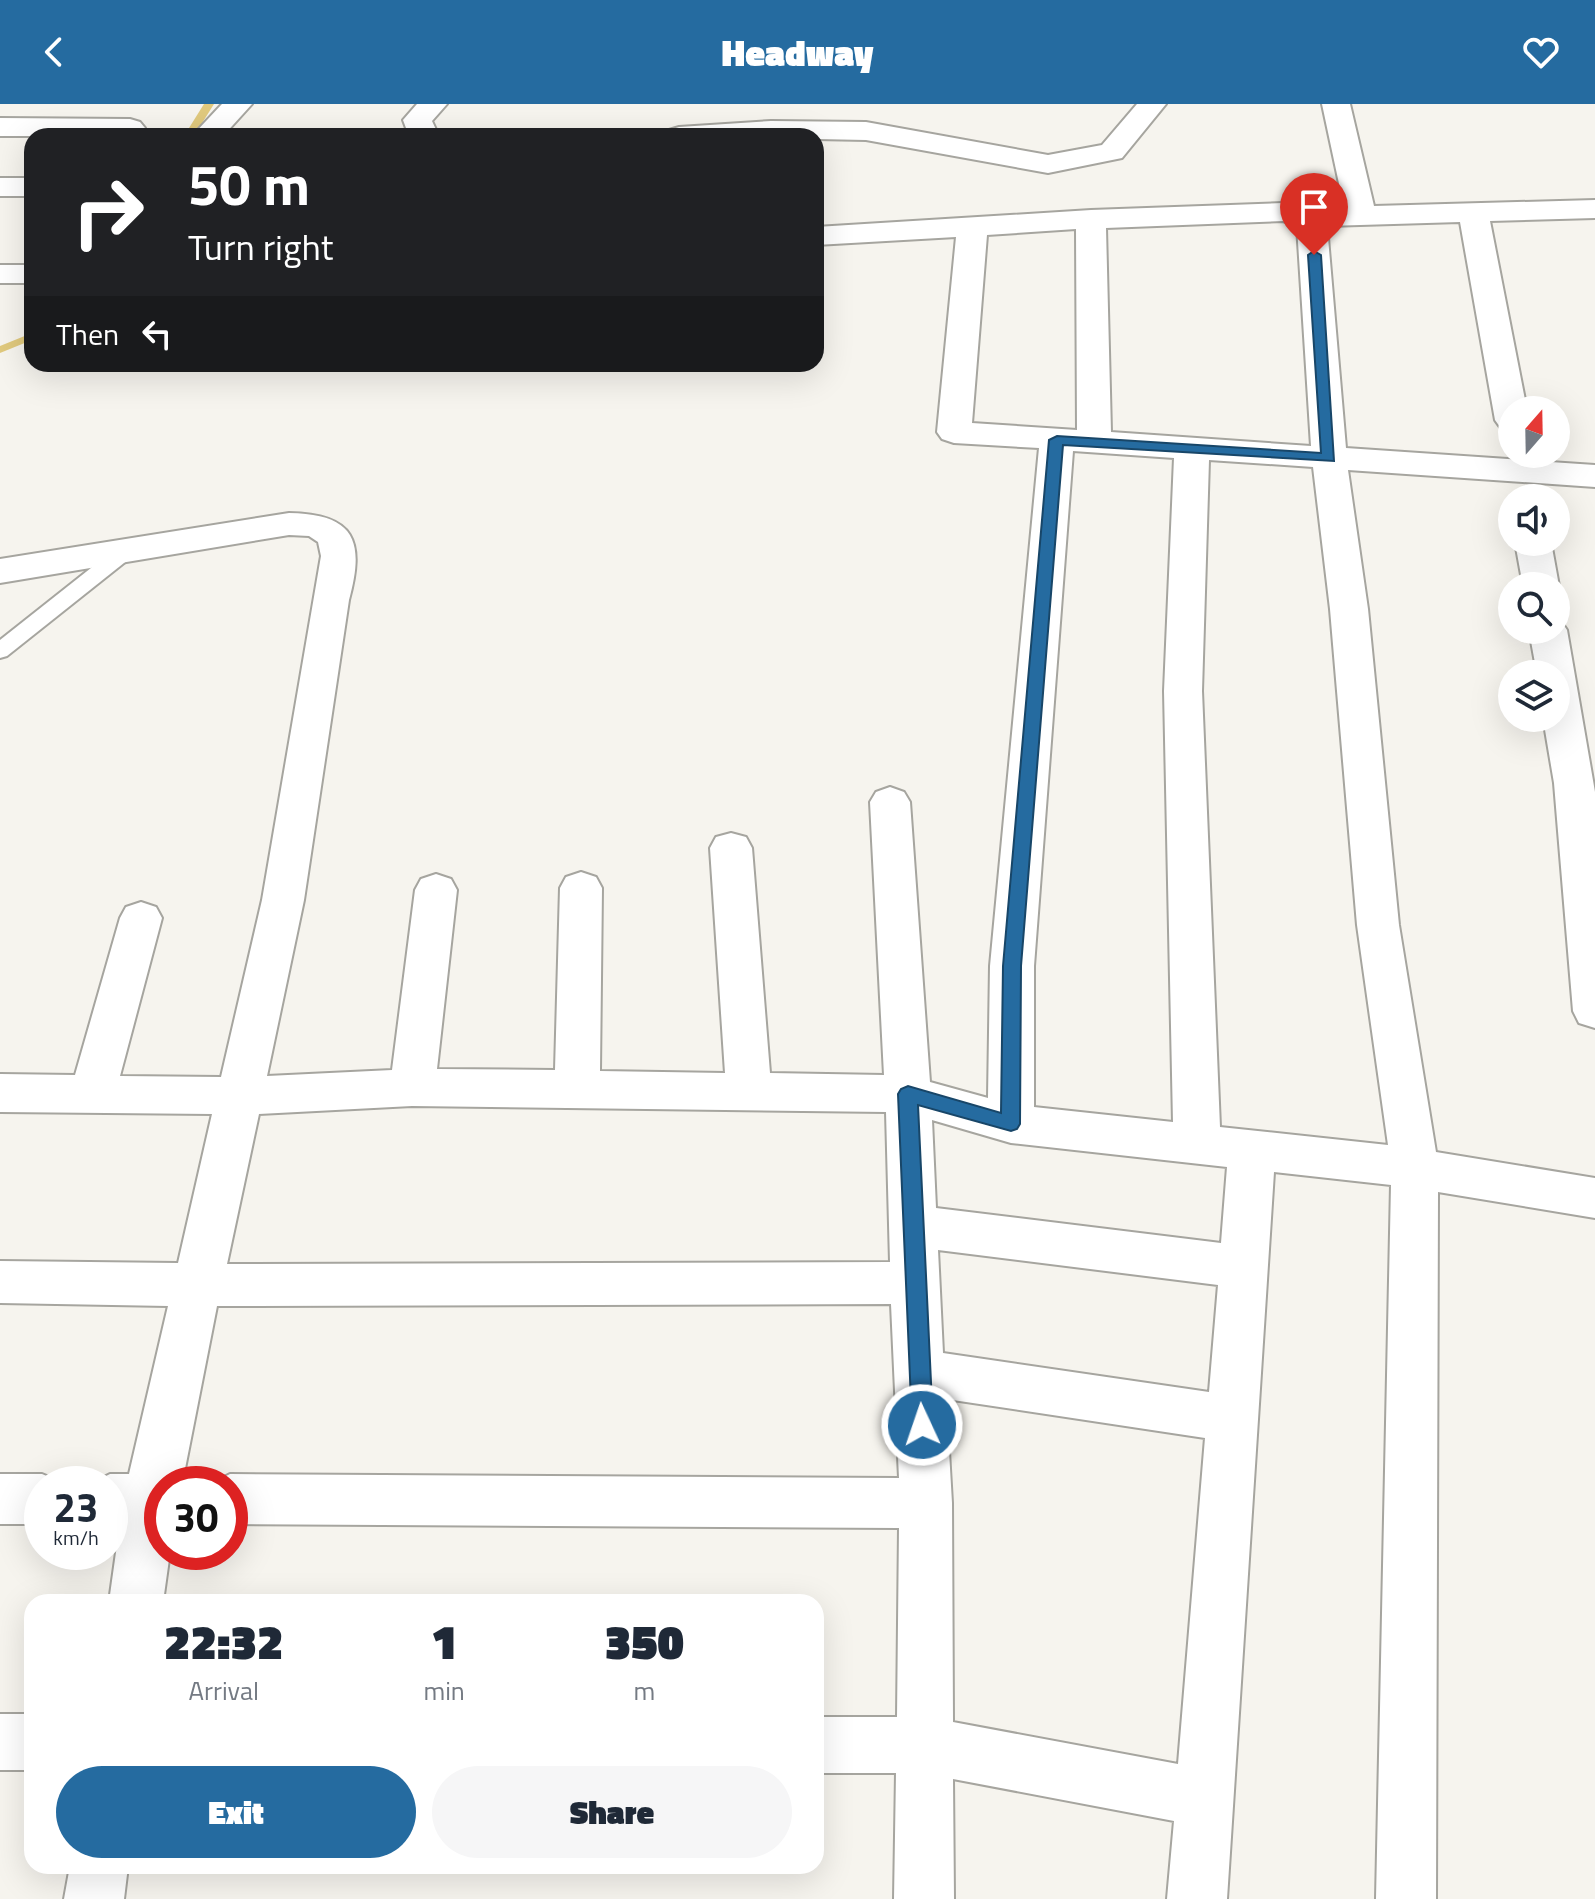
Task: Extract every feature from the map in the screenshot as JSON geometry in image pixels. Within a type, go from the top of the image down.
[{"type":"street","points":[[215,128],[238,104]]},
{"type":"street","points":[[420,128],[417,120],[433,104]]},
{"type":"street","points":[[824,132],[866,131],[1048,164],[1112,152],[1152,104]]},
{"type":"street","points":[[1336,104],[1361,214]]},
{"type":"street","points":[[0,127],[130,128]]},
{"type":"street","points":[[0,187],[24,187]]},
{"type":"street","points":[[824,235],[1091,219],[1283,212],[1308,217],[1595,209]]},
{"type":"street","points":[[1473,211],[1508,396]]},
{"type":"street","points":[[1308,217],[1312,226],[1329,458],[1349,609],[1378,925],[1415,1168],[1406,1899]]},
{"type":"street","points":[[1011,1124],[1012,966],[1075,442],[1091,219]]},
{"type":"street","points":[[972,226],[954,432],[1522,474],[1595,476]]},
{"type":"street","points":[[0,274],[24,274]]},
{"type":"street","points":[[1192,449],[1183,691],[1197,1144]]},
{"type":"street","points":[[0,571],[305,523],[331,532],[339,544],[341,563],[330,600],[283,900],[196,1285],[141,1499],[136,1594]]},
{"type":"street","points":[[1566,732],[1574,783],[1595,1011]]},
{"type":"street","points":[[890,802],[908,1094],[926,1503],[924,1899]]},
{"type":"street","points":[[731,848],[749,1093]]},
{"type":"street","points":[[577,1090],[581,888]]},
{"type":"street","points":[[412,1087],[436,890]]},
{"type":"street","points":[[93,1092],[141,918]]},
{"type":"street","points":[[0,1093],[239,1096],[412,1087],[908,1094],[1011,1124],[1415,1168],[1595,1198]]},
{"type":"street","points":[[1197,1899],[1252,1150]]},
{"type":"street","points":[[912,1226],[1243,1267]]},
{"type":"street","points":[[0,1282],[196,1285],[915,1283]]},
{"type":"street","points":[[920,1372],[1232,1419]]},
{"type":"street","points":[[0,1499],[24,1499]]},
{"type":"street","points":[[248,1499],[926,1503]]},
{"type":"street","points":[[0,1742],[24,1742]]},
{"type":"street","points":[[824,1745],[926,1745],[1205,1798]]},
{"type":"street","points":[[94,1899],[98,1874]]},
{"type":"lane","points":[[0,651],[127,550]]},
{"type":"waterway","points":[[194,128],[209,104]]},
{"type":"waterway","points":[[0,350],[24,340]]},
{"type":"route","points":[[922,1425],[908,1094],[1011,1124],[1012,966],[1033,690],[1057,440],[1329,458],[1314,255]]}]
